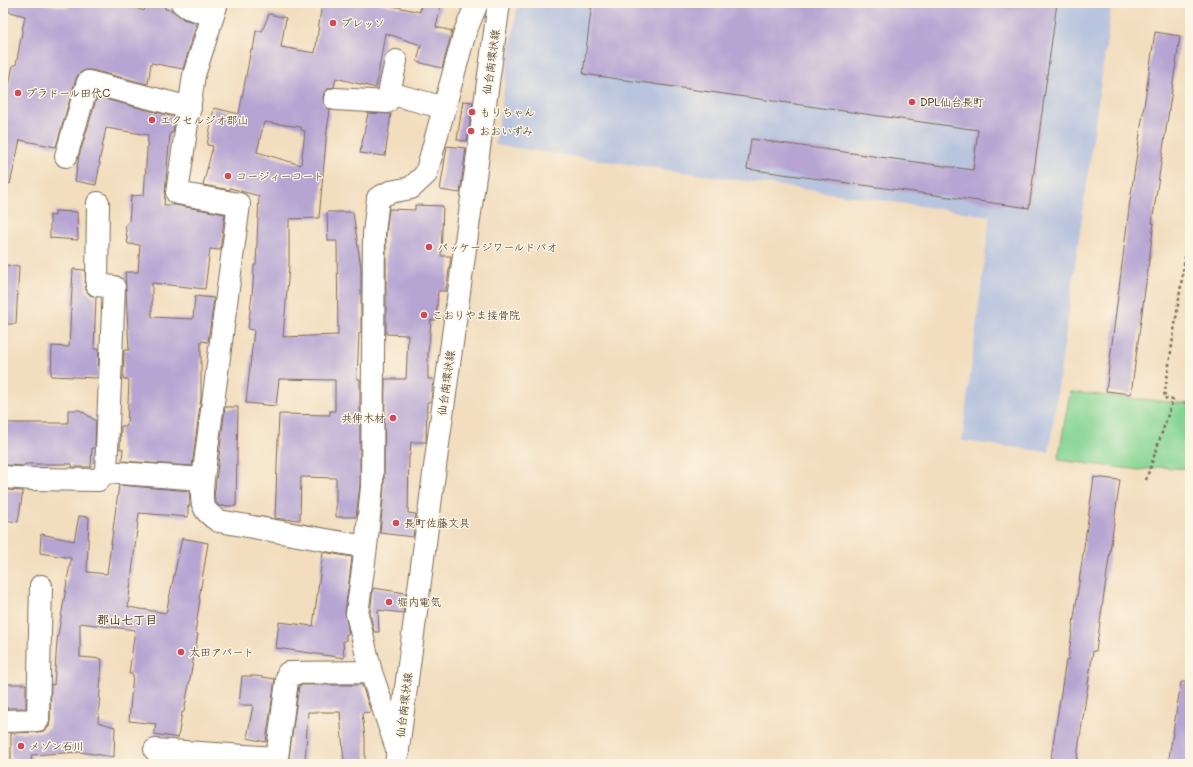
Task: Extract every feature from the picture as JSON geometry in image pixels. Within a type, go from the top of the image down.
[{"type":"street","points":[[182,3],[187,7],[215,9],[194,74],[177,193],[239,204],[202,479],[201,492],[205,510],[210,516],[219,521],[366,547]]},
{"type":"street","points":[[397,758],[371,672],[357,614],[372,486],[374,233],[378,198],[390,192],[411,188],[426,174],[465,32],[477,3]]},
{"type":"street","name":"仙台南環状線","points":[[397,758],[439,436],[499,3]]},
{"type":"street","points":[[335,99],[387,102],[396,61]]},
{"type":"street","points":[[66,156],[88,82],[190,108]]},
{"type":"street","points":[[389,93],[445,108]]},
{"type":"street","points":[[3,477],[98,480],[106,472],[114,287],[97,285],[98,203]]},
{"type":"street","points":[[106,472],[202,479]]},
{"type":"street","points":[[3,721],[38,720],[41,586]]},
{"type":"street","points":[[155,750],[277,758],[288,673],[371,672]]},
{"type":"path","points":[[1146,480],[1173,400],[1164,398],[1190,224]]},
{"type":"shaded area","points":[[518,3],[1112,3],[1049,452],[962,441],[990,216],[495,145]]},
{"type":"green space","points":[[1070,392],[1190,404],[1190,469],[1158,467],[1140,470],[1058,460]]},
{"type":"building","points":[[3,3],[40,3],[69,8],[70,3],[123,3],[144,11],[146,3],[166,3],[165,9],[172,10],[183,19],[197,23],[183,69],[151,63],[148,84],[91,70],[85,70],[80,73],[76,78],[56,147],[20,140],[10,184],[3,183],[3,116],[13,65],[16,65],[25,16],[3,10]]},
{"type":"building","points":[[322,3],[379,3],[420,12],[421,3],[431,3],[441,6],[436,27],[452,31],[442,68],[417,62],[421,45],[385,33],[376,88],[336,78],[334,87],[329,88],[324,92],[324,104],[330,110],[319,218],[289,219],[289,267],[283,337],[338,335],[337,241],[328,241],[327,212],[353,212],[361,268],[361,333],[359,333],[357,379],[360,379],[360,485],[356,517],[336,517],[336,478],[301,477],[300,520],[275,518],[279,414],[330,415],[330,411],[335,411],[335,380],[279,379],[276,406],[246,403],[254,330],[248,329],[254,265],[256,265],[259,196],[230,188],[230,190],[203,185],[213,146],[207,145],[214,108],[239,114],[251,49],[253,50],[256,31],[262,31],[269,14],[286,18],[281,47],[315,53]],"holes":[[[264,122],[301,127],[301,130],[305,131],[301,165],[257,152]]]},
{"type":"building","name":"DPL仙台長町","points":[[592,3],[1057,3],[1029,208],[747,169],[751,139],[973,170],[978,130],[583,74]]},
{"type":"building","points":[[1155,32],[1180,36],[1152,223],[1154,223],[1131,394],[1106,391],[1130,201]]},
{"type":"building","points":[[97,97],[175,117],[173,133],[170,133],[164,205],[175,205],[225,214],[220,250],[210,249],[205,289],[152,283],[152,317],[193,319],[195,296],[214,298],[208,342],[201,341],[201,398],[192,466],[122,461],[123,449],[120,449],[121,426],[127,426],[129,380],[123,379],[124,350],[129,350],[125,272],[138,272],[140,245],[128,244],[125,225],[129,222],[131,196],[144,195],[148,135],[106,128],[96,185],[75,181],[79,156]]},
{"type":"building","points":[[463,101],[473,102],[467,141],[457,140]]},
{"type":"building","points":[[368,113],[391,114],[385,156],[360,153]]},
{"type":"building","points":[[447,146],[466,148],[460,193],[440,190]]},
{"type":"building","points":[[415,205],[443,206],[441,256],[451,256],[446,291],[438,291],[436,320],[431,320],[428,353],[428,379],[433,379],[431,402],[427,402],[426,442],[411,442],[409,455],[408,513],[416,514],[413,537],[380,533],[384,486],[385,379],[406,379],[408,335],[386,334],[386,234],[389,209],[415,210]]},
{"type":"building","points":[[55,211],[77,212],[78,240],[50,238],[50,215],[55,216]]},
{"type":"building","points":[[3,265],[19,266],[16,324],[3,324]]},
{"type":"building","points":[[73,269],[85,270],[86,290],[90,295],[96,297],[94,349],[99,349],[98,378],[51,376],[52,346],[69,347]]},
{"type":"building","points":[[225,407],[238,407],[236,506],[219,506],[214,497]]},
{"type":"building","points":[[68,410],[80,410],[96,421],[95,448],[92,448],[91,467],[72,467],[72,464],[25,464],[24,466],[3,465],[3,423],[68,423]]},
{"type":"building","points":[[1094,477],[1120,480],[1096,651],[1093,651],[1076,764],[1050,764],[1066,660],[1068,660]]},
{"type":"building","points":[[119,485],[189,491],[190,506],[188,506],[188,517],[139,513],[128,607],[166,613],[182,538],[208,543],[195,633],[198,634],[178,738],[154,734],[156,724],[129,721],[133,674],[129,674],[135,630],[80,623],[80,657],[102,659],[98,722],[115,727],[114,757],[80,752],[31,755],[32,764],[11,764],[11,733],[44,731],[49,727],[50,720],[51,684],[54,685],[57,641],[71,558],[40,553],[41,534],[74,541],[79,516],[89,517],[87,572],[107,574]]},
{"type":"building","points":[[6,490],[23,491],[18,522],[3,520],[3,505]]},
{"type":"building","points":[[323,552],[352,557],[345,612],[349,634],[346,634],[346,641],[343,641],[344,658],[276,648],[279,622],[313,626]]},
{"type":"building","points":[[373,588],[406,593],[403,613],[378,610],[379,632],[374,632],[370,613]]},
{"type":"building","points":[[242,676],[256,676],[275,679],[266,742],[247,738],[253,705],[239,705]]},
{"type":"building","points":[[1181,682],[1190,682],[1190,764],[1168,764]]},
{"type":"building","points":[[4,684],[26,684],[26,708],[4,708]]},
{"type":"building","points":[[299,685],[362,685],[371,712],[362,713],[365,738],[365,764],[344,764],[340,712],[308,712],[305,764],[288,764]]},
{"type":"place","name":"プレッソ","points":[[333,23]]},
{"type":"place","name":"プラドール田代C","points":[[18,93]]},
{"type":"place","name":"DPL仙台長町","points":[[912,102]]},
{"type":"place","name":"もりちゃん","points":[[472,112]]},
{"type":"place","name":"エクセルジオ郡山","points":[[152,120]]},
{"type":"place","name":"おおいずみ","points":[[471,131]]},
{"type":"place","name":"コージィーコート","points":[[228,176]]},
{"type":"place","name":"パッケージワールドパオ","points":[[429,247]]},
{"type":"place","name":"こおりやま接骨院","points":[[424,315]]},
{"type":"place","name":"共伸木材","points":[[393,418]]},
{"type":"place","name":"長町佐藤文具","points":[[396,523]]},
{"type":"place","name":"堀内電気","points":[[389,602]]},
{"type":"place","name":"太田アパート","points":[[181,652]]},
{"type":"place","name":"メゾン石川","points":[[21,746]]},
{"type":"district","name":"郡山七丁目","points":[[127,620]]}]
